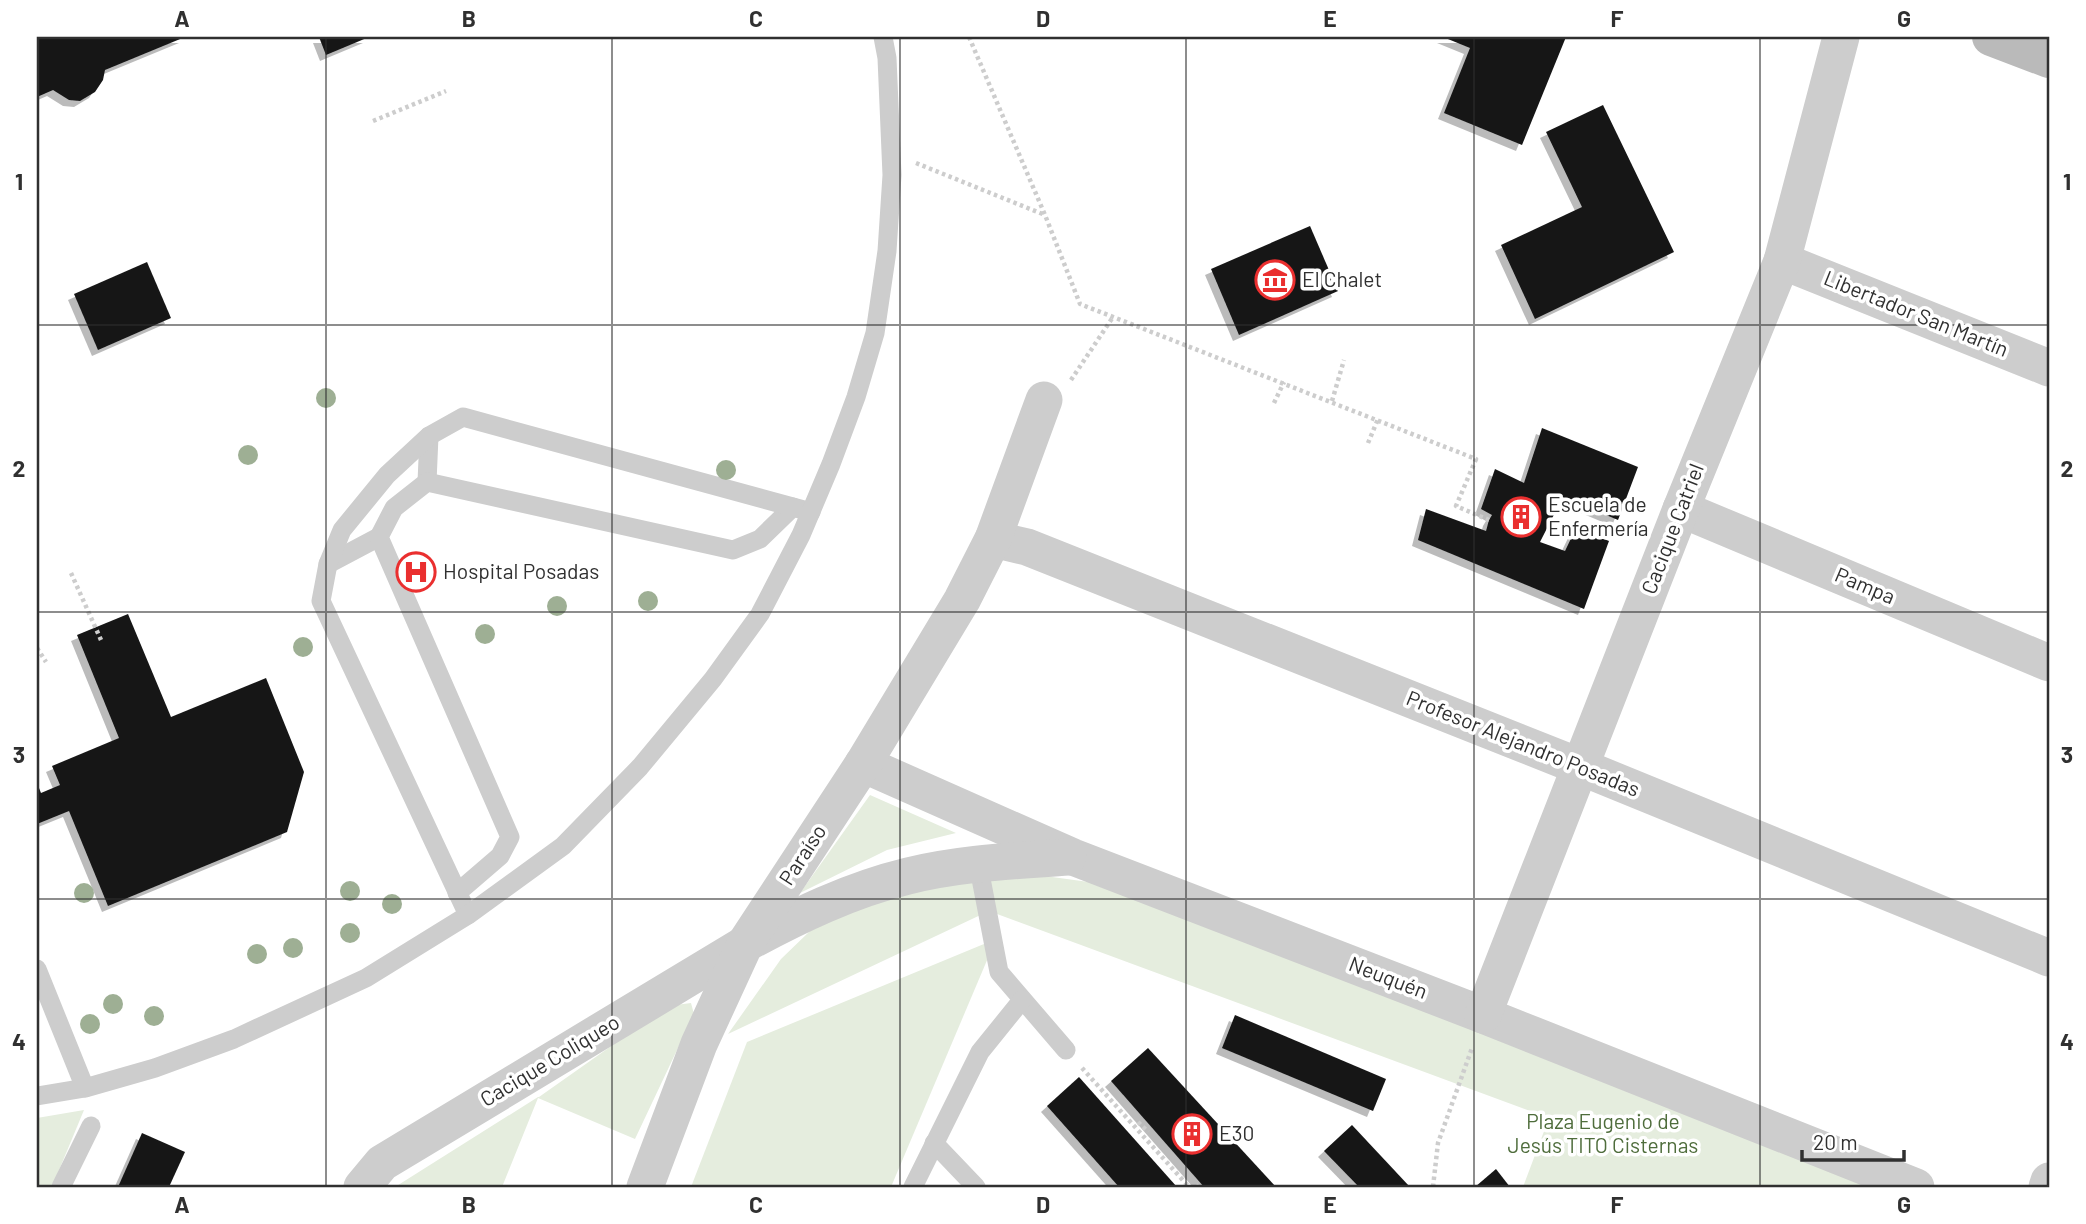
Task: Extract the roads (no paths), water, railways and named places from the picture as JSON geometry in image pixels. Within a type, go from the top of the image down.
[{"type":"main road","points":[[1991,37],[2049,59]]},
{"type":"street","name":"Cacique Catriel","points":[[1483,1015],[1681,509],[1782,261],[1841,37]]},
{"type":"street","name":"Libertador San Martín","points":[[1782,261],[2049,368]]},
{"type":"street","name":"Paraíso","points":[[645,1187],[699,1045],[745,944],[863,764],[962,600],[993,538],[1056,393]]},
{"type":"street","name":"Pampa","points":[[1681,509],[2049,663]]},
{"type":"street","name":"Profesor Alejandro Posadas","points":[[993,538],[1027,547],[1581,766],[2049,958]]},
{"type":"street","name":"Neuquén","points":[[863,764],[1073,857],[1483,1015],[1916,1187]]},
{"type":"street","name":"Cacique Coliqueo","points":[[362,1187],[382,1163],[745,944],[798,916],[858,891],[909,876],[978,863],[1073,857]]},
{"type":"street","points":[[2046,1187],[2049,1181]]},
{"type":"lane","points":[[37,1096],[85,1088],[155,1068],[246,1034],[366,978],[468,915],[563,845],[640,767],[713,679],[760,614],[802,509],[856,397],[875,332],[887,251],[892,175],[887,58],[883,37]]},
{"type":"lane","points":[[468,915],[321,601],[328,564],[342,530],[387,475],[429,436],[463,417],[802,509]]},
{"type":"lane","points":[[328,564],[379,537],[394,508],[427,482],[429,436]]},
{"type":"lane","points":[[427,482],[733,550],[760,539],[802,509]]},
{"type":"lane","points":[[379,537],[510,837],[500,856],[457,893]]},
{"type":"lane","points":[[978,863],[999,972],[1066,1050]]},
{"type":"lane","points":[[37,969],[85,1088]]},
{"type":"lane","points":[[913,1187],[980,1052],[1022,1000]]},
{"type":"lane","points":[[61,1187],[91,1126]]},
{"type":"lane","points":[[934,1143],[976,1187]]},
{"type":"place","name":"El Chalet","points":[[1275,280]]},
{"type":"place","name":"Escuela de Enfermería","points":[[1521,517]]},
{"type":"place","name":"Hospital Posadas","points":[[416,572]]},
{"type":"place","name":"E30","points":[[1192,1134]]},
{"type":"park label","name":"Plaza Eugenio de Jesús TITO Cisternas","points":[[1603,1134]]}]
